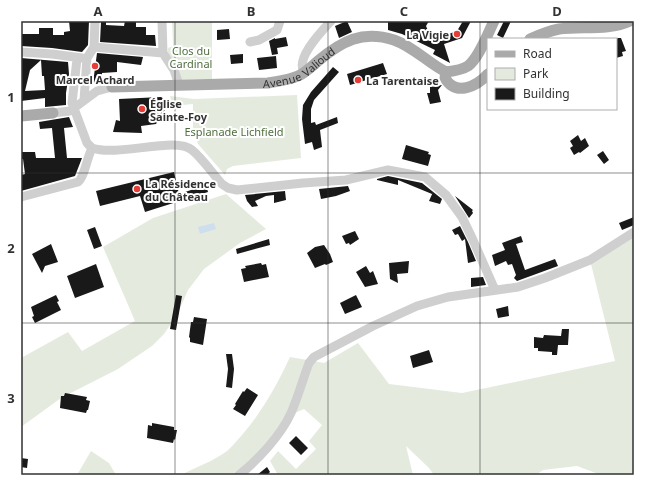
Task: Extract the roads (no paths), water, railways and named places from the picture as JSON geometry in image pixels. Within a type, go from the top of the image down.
[{"type":"main road","points":[[446,72],[464,68],[472,62],[494,21]]},
{"type":"main road","points":[[533,38],[548,32],[559,30],[604,27],[630,21]]},
{"type":"main road","name":"Avenue Valioud","points":[[112,87],[268,82],[294,77],[304,72],[337,46],[356,38],[371,36],[394,40],[406,45],[446,72],[445,78],[448,84],[457,87],[469,87],[477,84],[487,75]]},
{"type":"main road","points":[[21,116],[53,113]]},
{"type":"street","points":[[84,100],[87,58],[93,48],[95,21]]},
{"type":"street","points":[[162,21],[163,53],[174,70],[179,85]]},
{"type":"street","points":[[250,42],[259,40],[277,30],[280,21]]},
{"type":"street","points":[[304,72],[302,62],[306,53],[331,21]]},
{"type":"street","points":[[93,48],[163,53]]},
{"type":"street","points":[[21,52],[52,54],[77,59],[87,58]]},
{"type":"street","points":[[77,59],[72,109],[87,143],[92,148],[107,152],[181,144],[191,149],[222,184],[232,189],[239,190],[346,180],[388,170],[425,177],[446,195],[462,217],[495,290]]},
{"type":"street","name":"Avenue Valioud","points":[[72,109],[97,90],[112,87]]},
{"type":"street","points":[[53,113],[72,109]]},
{"type":"street","points":[[21,197],[78,182],[82,179],[88,156],[92,148]]},
{"type":"street","points":[[239,475],[250,467],[285,424],[309,363],[314,357],[373,326],[418,306],[448,298],[518,287],[590,260],[634,232]]},
{"type":"water","points":[[214,223],[216,229],[200,234],[198,227]]},
{"type":"place","name":"La Vigie","points":[[457,34]]},
{"type":"place","name":"Marcel Achard","points":[[95,66]]},
{"type":"place","name":"La Tarentaise","points":[[358,80]]},
{"type":"place","name":"Église Sainte-Foy","points":[[142,109]]},
{"type":"place","name":"La Résidence du Château","points":[[137,189]]},
{"type":"park label","name":"Clos du Cardinal","points":[[191,56]]},
{"type":"park label","name":"Esplanade Lichfield","points":[[234,131]]}]
